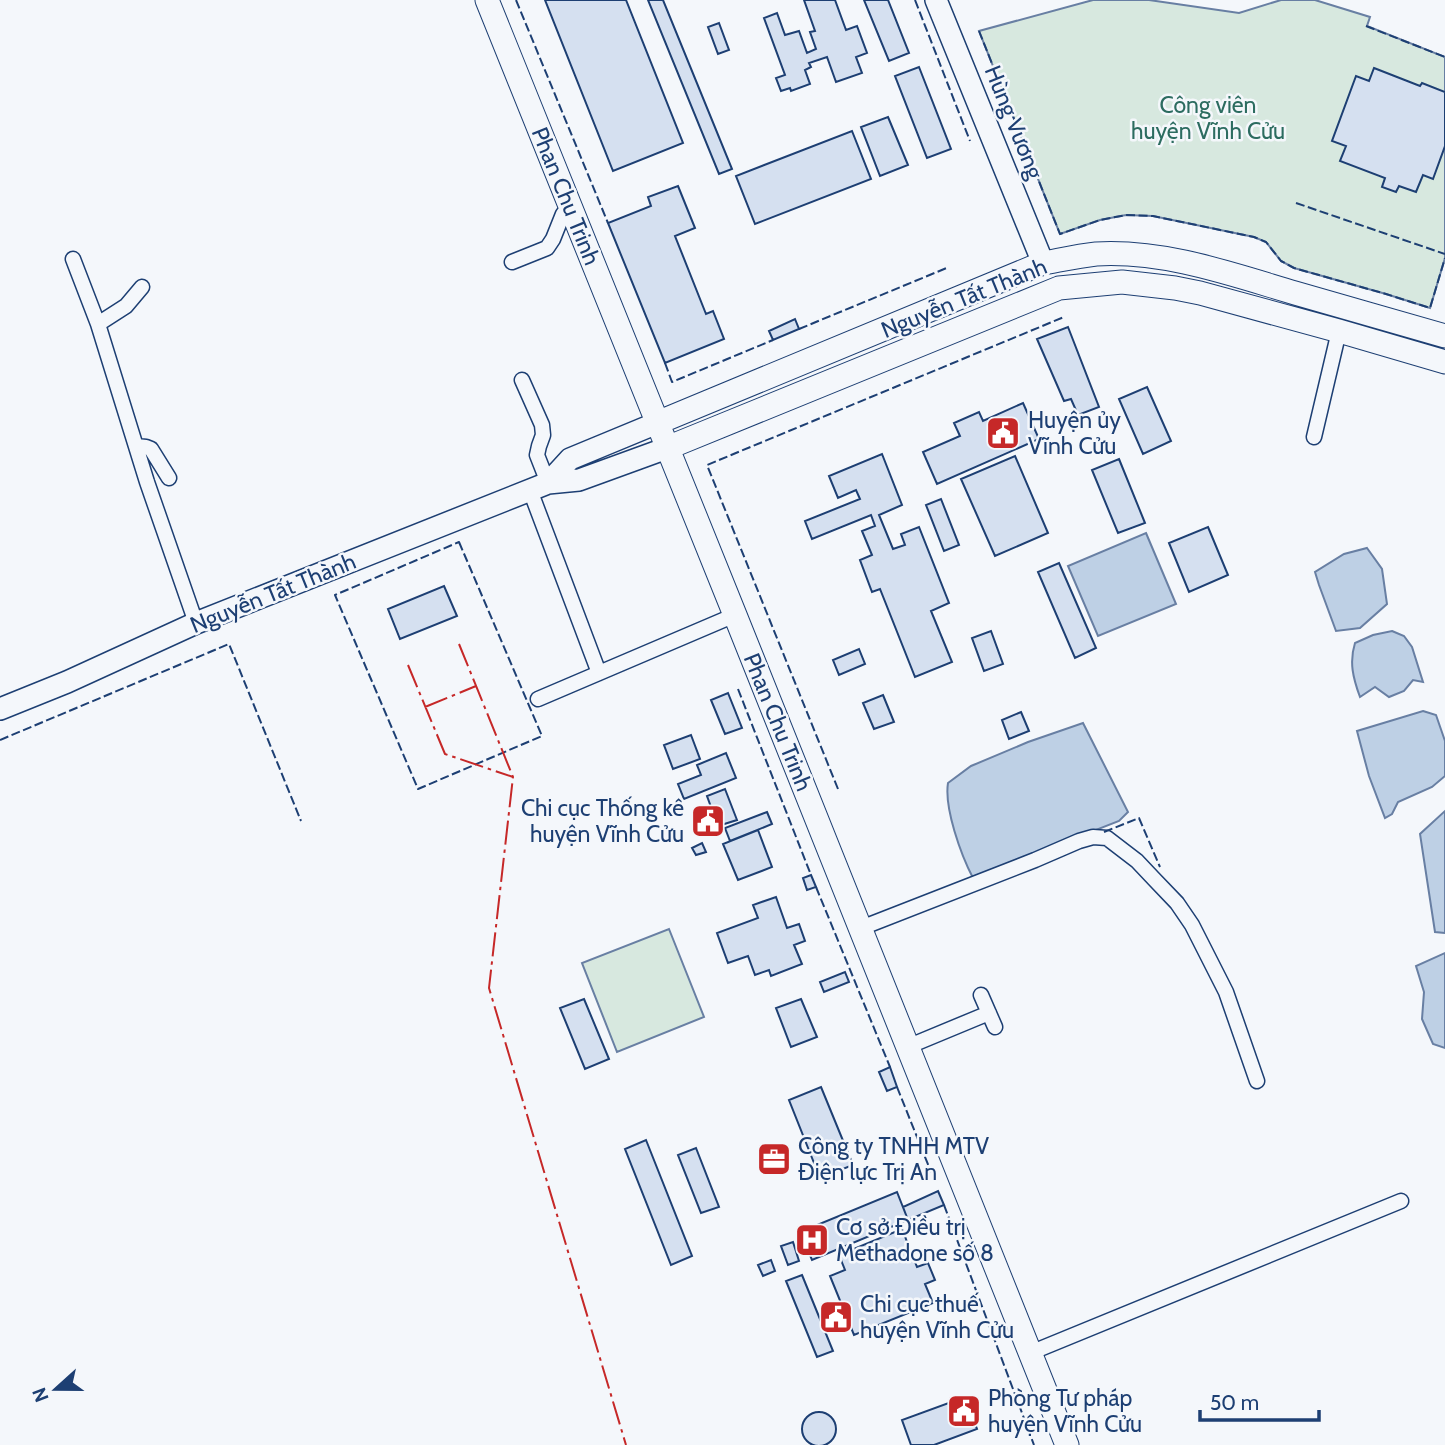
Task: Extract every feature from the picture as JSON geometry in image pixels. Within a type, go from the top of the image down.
[{"type":"main road","name":"Phan Chu Trinh","points":[[487,0],[1067,1445]]},
{"type":"main road","name":"Hùng Vương","points":[[936,0],[1043,264]]},
{"type":"main road","name":"Nguyễn Tất Thành","points":[[539,486],[570,459],[1043,264],[1074,257],[1121,254],[1166,258],[1239,276],[1445,336]]},
{"type":"main road","points":[[1010,278],[1019,304]]},
{"type":"main road","name":"Nguyễn Tất Thành","points":[[0,709],[67,682],[196,623],[539,486],[579,481],[667,448],[1059,288],[1122,282],[1200,293],[1444,358]]},
{"type":"street","points":[[512,262],[547,248],[563,214],[570,206]]},
{"type":"street","points":[[73,259],[98,324],[196,623]]},
{"type":"street","points":[[98,324],[126,306],[142,287]]},
{"type":"street","points":[[1314,437],[1339,331]]},
{"type":"street","points":[[522,380],[542,425],[543,435],[537,455],[539,486],[599,673]]},
{"type":"street","points":[[136,446],[151,449],[169,478]]},
{"type":"street","points":[[538,699],[735,615]]},
{"type":"street","points":[[861,928],[1079,841],[1093,837],[1107,838],[1146,870],[1177,902],[1192,925],[1226,992],[1257,1081]]},
{"type":"street","points":[[907,1047],[992,1020],[981,995]]},
{"type":"street","points":[[1031,1353],[1401,1202]]},
{"type":"green space","name":"Công viên huyện Vĩnh Cửu","points":[[1093,0],[1149,0],[1239,13],[1281,0],[1315,0],[1370,17],[1367,26],[1445,57],[1445,258],[1430,308],[1294,268],[1281,261],[1266,242],[1254,237],[1153,216],[1126,215],[1100,220],[1060,234],[979,31]]},
{"type":"green space","points":[[669,929],[704,1017],[617,1052],[582,963]]},
{"type":"water","points":[[1146,533],[1176,604],[1098,636],[1068,566]]},
{"type":"water","points":[[1367,548],[1382,569],[1387,604],[1360,628],[1336,631],[1315,572],[1344,554]]},
{"type":"water","points":[[1392,631],[1404,636],[1412,647],[1423,682],[1413,680],[1404,691],[1389,697],[1375,687],[1360,697],[1353,670],[1355,643]]},
{"type":"water","points":[[1423,711],[1436,715],[1445,741],[1445,776],[1432,787],[1398,802],[1392,814],[1385,818],[1369,776],[1357,731]]},
{"type":"water","points":[[1083,723],[1128,812],[1119,821],[973,878],[963,857],[951,818],[948,783],[971,766]]},
{"type":"water","points":[[1445,811],[1445,933],[1435,932],[1420,834]]},
{"type":"water","points":[[1445,953],[1445,1048],[1433,1044],[1422,1019],[1424,992],[1416,966]]},
{"type":"building","points":[[545,0],[626,0],[683,143],[613,171]]},
{"type":"building","points":[[648,0],[663,0],[732,169],[719,174]]},
{"type":"building","points":[[804,0],[835,0],[846,30],[857,26],[867,53],[856,57],[862,73],[836,82],[827,57],[809,63],[811,67],[805,70],[810,84],[791,91],[790,88],[781,91],[776,78],[785,75],[764,18],[777,13],[785,35],[799,31],[807,53],[816,49],[810,32],[815,31]]},
{"type":"building","points":[[864,0],[888,0],[909,53],[889,61]]},
{"type":"building","points":[[719,23],[729,50],[718,54],[708,27]]},
{"type":"building","points":[[919,67],[951,149],[927,158],[895,76]]},
{"type":"building","points":[[1374,68],[1420,86],[1422,83],[1445,92],[1445,146],[1433,179],[1423,175],[1416,192],[1399,186],[1396,192],[1382,187],[1385,178],[1340,161],[1346,146],[1332,141],[1356,76],[1369,81]]},
{"type":"building","points":[[888,117],[908,165],[880,176],[861,127]]},
{"type":"building","points":[[852,131],[871,179],[755,224],[736,176]]},
{"type":"building","points":[[678,186],[695,228],[675,236],[706,314],[713,311],[724,339],[665,363],[608,223],[651,206],[648,197]]},
{"type":"building","points":[[795,319],[799,329],[773,340],[769,331]]},
{"type":"building","points":[[1068,327],[1099,407],[1078,415],[1071,399],[1064,401],[1037,339]]},
{"type":"building","points":[[1147,387],[1171,441],[1143,454],[1119,399]]},
{"type":"building","points":[[1023,403],[1039,439],[937,484],[923,452],[960,436],[954,423],[979,412],[983,421]]},
{"type":"building","points":[[882,454],[902,505],[879,515],[893,549],[905,545],[901,534],[919,527],[949,603],[931,611],[952,662],[915,677],[880,589],[872,592],[860,560],[872,555],[862,531],[875,526],[871,515],[812,539],[805,521],[860,499],[856,490],[838,498],[829,476]]},
{"type":"building","points":[[1015,456],[1048,533],[995,556],[961,479]]},
{"type":"building","points":[[1119,459],[1145,523],[1118,533],[1092,470]]},
{"type":"building","points":[[941,499],[959,545],[944,551],[926,505]]},
{"type":"building","points":[[1208,527],[1228,575],[1189,592],[1169,543]]},
{"type":"building","points":[[1059,563],[1096,648],[1075,658],[1038,572]]},
{"type":"building","points":[[444,586],[457,616],[400,639],[388,609]]},
{"type":"building","points":[[991,631],[1003,664],[984,671],[972,638]]},
{"type":"building","points":[[859,649],[865,664],[839,675],[833,660]]},
{"type":"building","points":[[728,693],[742,728],[725,734],[711,700]]},
{"type":"building","points":[[883,695],[894,722],[874,729],[863,703]]},
{"type":"building","points":[[1021,712],[1029,731],[1009,739],[1002,720]]},
{"type":"building","points":[[691,735],[700,759],[673,769],[664,745]]},
{"type":"building","points":[[726,753],[736,778],[684,799],[678,784],[701,775],[697,765]]},
{"type":"building","points":[[725,789],[737,820],[718,826],[707,796]]},
{"type":"building","points":[[767,812],[772,824],[730,841],[725,828]]},
{"type":"building","points":[[758,830],[772,867],[738,880],[723,844]]},
{"type":"building","points":[[702,843],[706,852],[696,855],[692,848]]},
{"type":"building","points":[[811,875],[816,887],[807,890],[803,878]]},
{"type":"building","points":[[776,897],[787,928],[799,924],[805,941],[794,945],[802,964],[771,976],[769,970],[755,975],[748,956],[728,963],[717,933],[758,918],[753,905]]},
{"type":"building","points":[[845,972],[849,982],[824,992],[820,982]]},
{"type":"building","points":[[584,999],[609,1059],[585,1069],[560,1008]]},
{"type":"building","points":[[801,999],[817,1037],[791,1047],[776,1008]]},
{"type":"building","points":[[890,1067],[897,1087],[887,1091],[879,1072]]},
{"type":"building","points":[[821,1087],[853,1165],[820,1178],[789,1100]]},
{"type":"building","points":[[646,1140],[692,1256],[671,1265],[625,1149]]},
{"type":"building","points":[[696,1148],[719,1207],[701,1213],[678,1155]]},
{"type":"building","points":[[938,1191],[944,1205],[908,1220],[903,1207]]},
{"type":"building","points":[[897,1192],[908,1220],[812,1260],[800,1232]]},
{"type":"building","points":[[902,1229],[917,1267],[928,1263],[935,1280],[925,1284],[933,1303],[854,1335],[830,1276],[845,1270],[839,1255]]},
{"type":"building","points":[[793,1242],[799,1261],[788,1265],[781,1246]]},
{"type":"building","points":[[771,1260],[775,1271],[763,1276],[758,1265]]},
{"type":"building","points":[[802,1275],[833,1351],[817,1357],[786,1281]]},
{"type":"building","points":[[965,1397],[977,1429],[934,1445],[911,1445],[902,1420]]},
{"type":"building","points":[[819,1412],[831,1417],[836,1429],[831,1441],[819,1446],[807,1441],[802,1429],[807,1417]]},
{"type":"fence","points":[[516,0],[608,223]]},
{"type":"fence","points":[[915,0],[970,141]]},
{"type":"fence","points":[[1366,26],[1445,57]]},
{"type":"fence","points":[[979,31],[1060,234],[1100,220],[1126,215],[1153,216],[1254,237],[1266,242],[1281,261],[1294,268],[1430,308],[1445,258]]},
{"type":"fence","points":[[1296,203],[1445,254]]},
{"type":"fence","points":[[799,329],[949,267]]},
{"type":"fence","points":[[838,789],[707,465],[1064,317]]},
{"type":"fence","points":[[665,363],[672,382],[773,340]]},
{"type":"fence","points":[[459,542],[542,736],[418,789],[335,595],[459,542]]},
{"type":"fence","points":[[0,740],[229,644],[301,821]]},
{"type":"fence","points":[[738,689],[811,875]]},
{"type":"fence","points":[[1104,832],[1139,818],[1160,867]]},
{"type":"fence","points":[[816,887],[890,1067]]},
{"type":"fence","points":[[897,1087],[931,1172]]},
{"type":"fence","points":[[944,1205],[1034,1445]]},
{"type":"power","points":[[459,644],[513,777],[489,988],[626,1445]]},
{"type":"power","points":[[408,665],[445,754],[513,777]]},
{"type":"power","points":[[425,707],[476,686]]},
{"type":"place","name":"Huyện ủy Vĩnh Cửu","points":[[1003,433]]},
{"type":"place","name":"Chi cục Thống kê huyện Vĩnh Cửu","points":[[708,821]]},
{"type":"place","name":"Công ty TNHH MTV Điện lực Trị An","points":[[774,1159]]},
{"type":"place","name":"Cơ sở Điều trị Methadone số 8","points":[[812,1240]]},
{"type":"place","name":"Chi cục thuế huyện Vĩnh Cửu","points":[[836,1317]]},
{"type":"place","name":"Phòng Tư pháp huyện Vĩnh Cửu","points":[[964,1411]]}]
